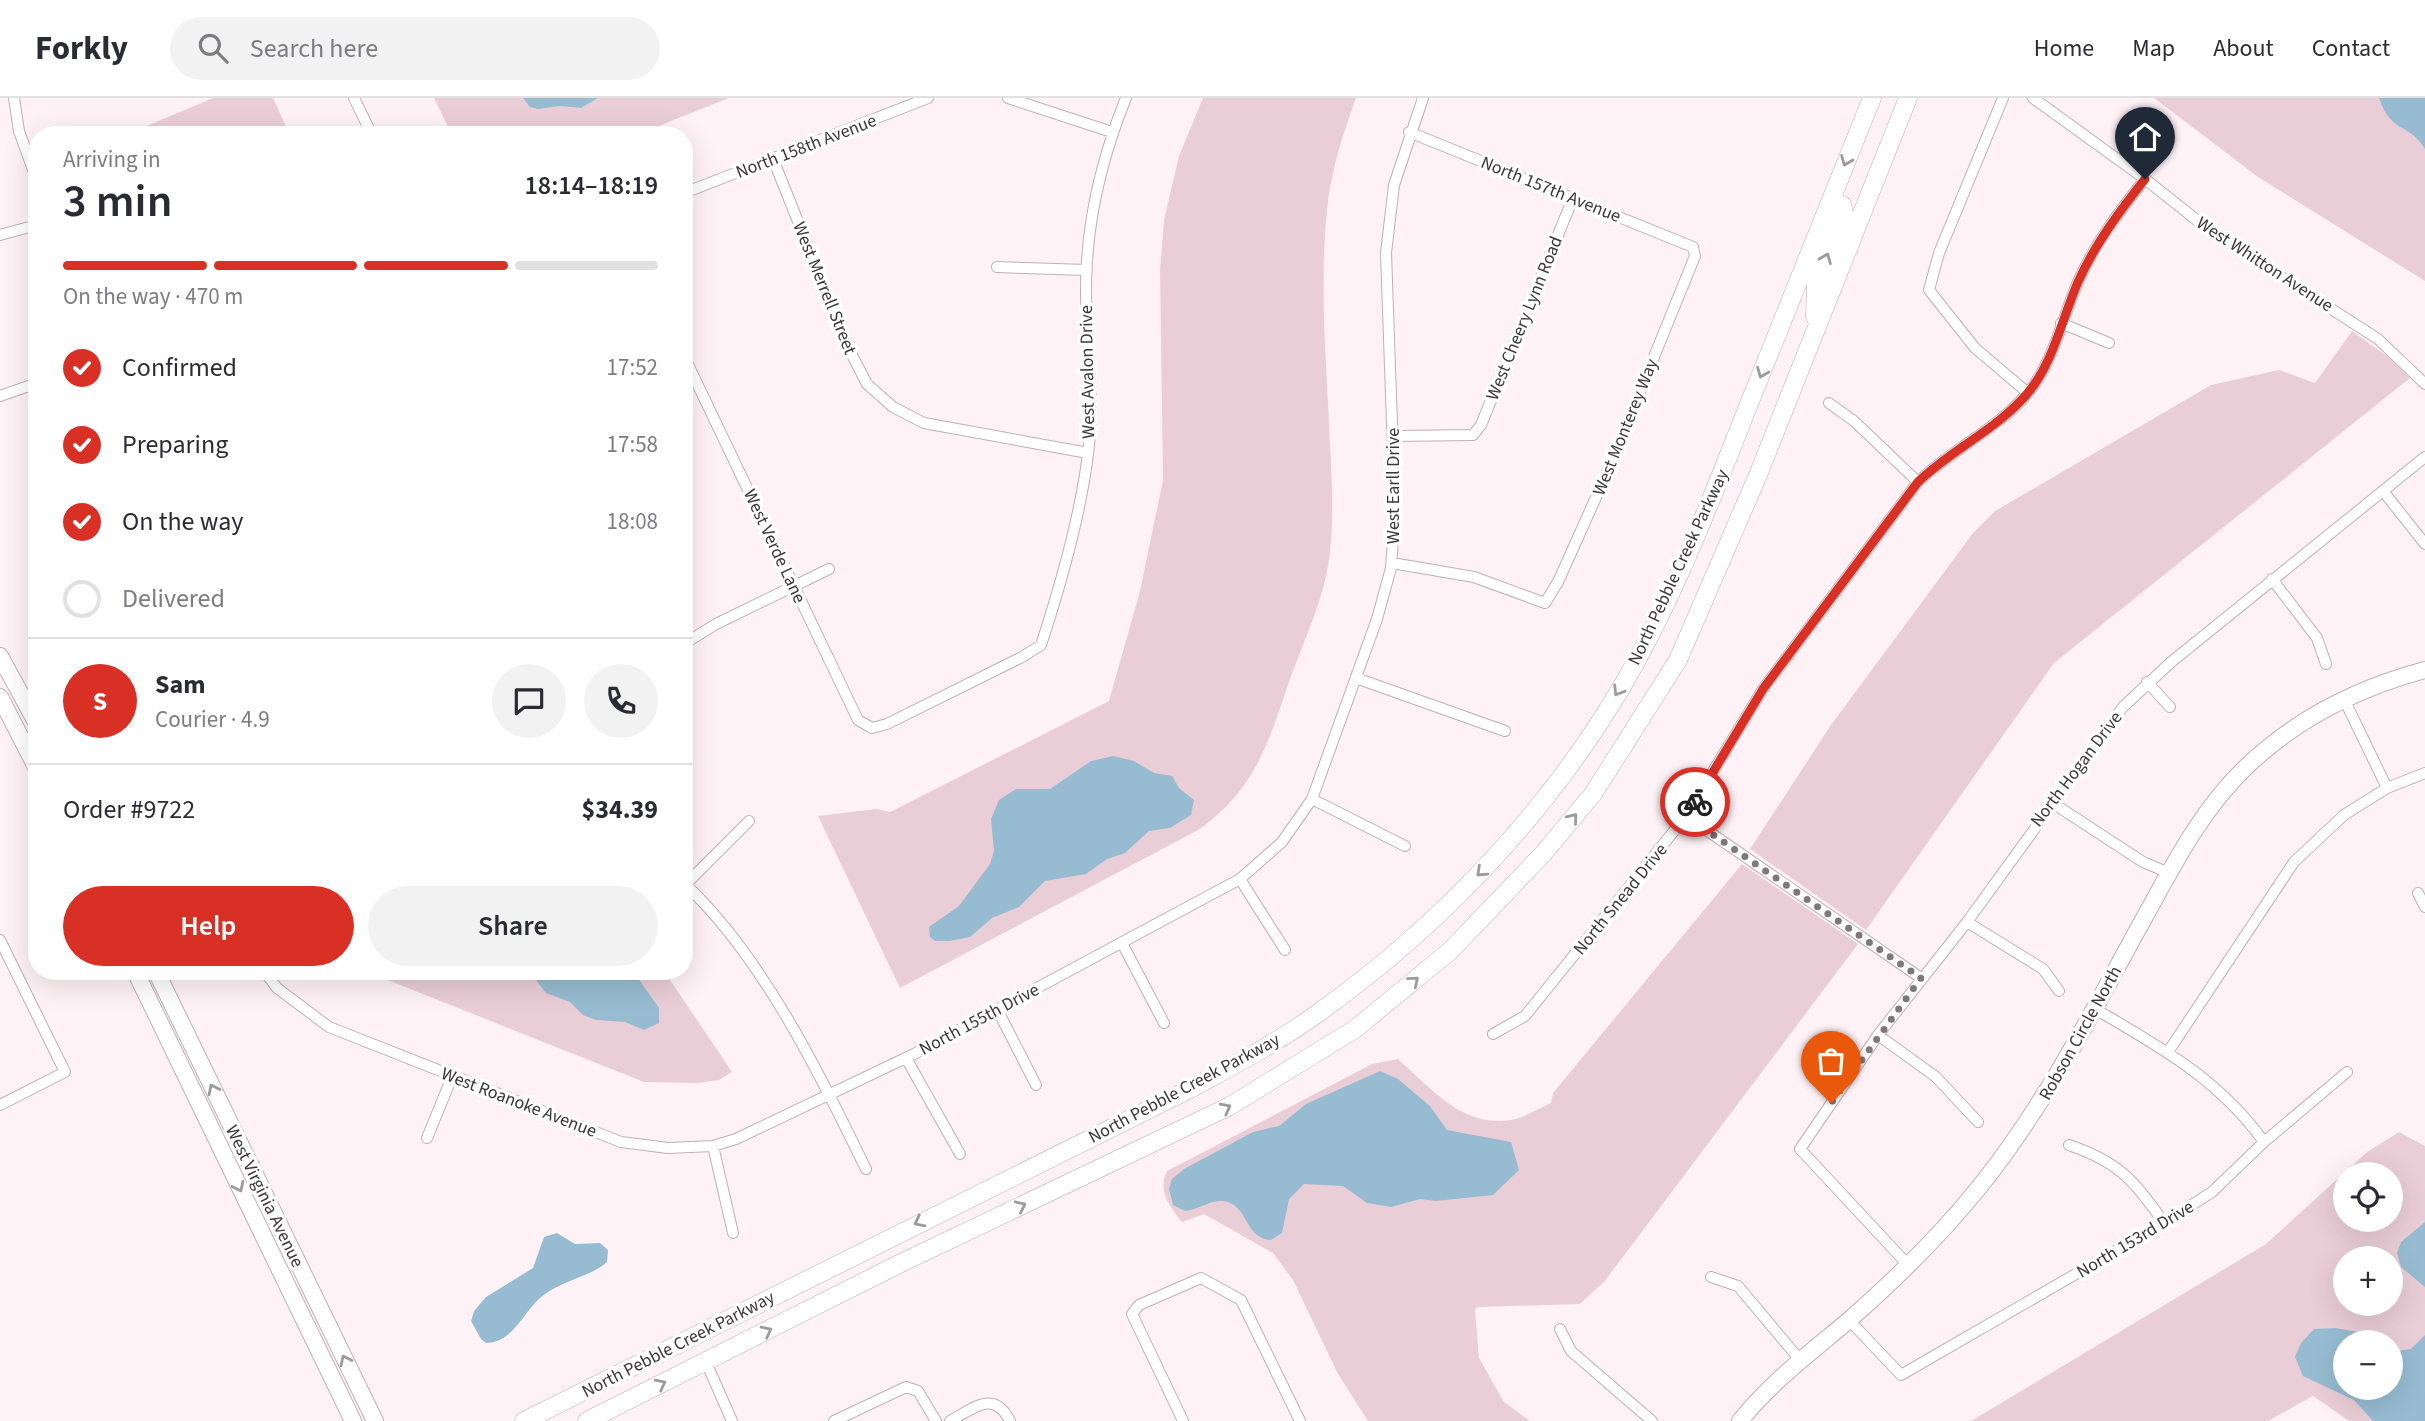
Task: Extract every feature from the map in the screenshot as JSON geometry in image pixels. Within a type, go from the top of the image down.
[{"type":"main road","name":"North Pebble Creek Parkway","points":[[524,1421],[980,1191],[1190,1089],[1292,1031],[1402,946],[1496,857],[1555,787],[1637,661],[1680,571],[1724,468],[1872,98]]},
{"type":"main road","name":"North Pebble Creek Parkway","points":[[587,1421],[993,1220],[1200,1122],[1312,1058],[1355,1029],[1450,951],[1542,855],[1592,794],[1678,660],[1721,564],[1908,98]]},
{"type":"main road","points":[[1816,324],[1813,309],[1816,283],[1844,213],[1842,205],[1831,200]]},
{"type":"main road","points":[[0,656],[28,707]]},
{"type":"main road","name":"Robson Circle North","points":[[1740,1421],[1800,1360],[1909,1266],[1961,1210],[2020,1135],[2095,1009],[2201,820],[2246,767],[2289,731],[2344,699],[2382,683],[2425,670]]},
{"type":"main road","points":[[0,697],[28,751]]},
{"type":"main road","name":"West Virginia Avenue","points":[[139,980],[353,1421]]},
{"type":"main road","name":"West Virginia Avenue","points":[[160,980],[375,1421]]},
{"type":"main road","points":[[980,1191],[993,1220]]},
{"type":"main road","points":[[693,1336],[706,1362]]},
{"type":"street","points":[[14,98],[19,131],[28,156]]},
{"type":"street","points":[[354,98],[368,126]]},
{"type":"street","name":"North 158th Avenue","points":[[693,190],[928,98]]},
{"type":"street","points":[[1008,98],[1112,132]]},
{"type":"street","name":"West Avalon Drive","points":[[873,729],[1041,645],[1074,526],[1088,453],[1087,270],[1091,207],[1112,132],[1126,98]]},
{"type":"street","name":"West Earll Drive","points":[[1240,879],[1282,842],[1312,799],[1356,678],[1392,564],[1395,539],[1386,253],[1394,186],[1409,132],[1423,98]]},
{"type":"street","points":[[2003,98],[1939,253],[1929,290],[1975,348],[2028,393]]},
{"type":"street","name":"West Whitton Avenue","points":[[2033,98],[2145,179],[2213,233],[2378,339],[2425,384]]},
{"type":"street","name":"North 157th Avenue","points":[[1409,132],[1693,247]]},
{"type":"street","name":"West Merrell Street","points":[[773,159],[858,369],[867,384],[893,407],[924,423],[1088,453]]},
{"type":"street","name":"North Snead Drive","points":[[1493,1034],[1525,1016],[1686,816],[1763,689],[1918,482],[1942,458],[1994,425],[2028,393],[2045,368],[2061,323],[2103,233],[2145,179]]},
{"type":"street","name":"West Cheery Lynn Road","points":[[1393,436],[1472,435],[1481,425],[1573,198]]},
{"type":"street","points":[[0,235],[28,227]]},
{"type":"street","name":"West Monterey Way","points":[[1392,564],[1474,577],[1545,603],[1573,550],[1606,475],[1695,256],[1693,247]]},
{"type":"street","points":[[997,267],[1087,270]]},
{"type":"street","points":[[2061,323],[2109,343]]},
{"type":"street","name":"West Verde Lane","points":[[693,375],[858,720],[873,729]]},
{"type":"street","points":[[0,396],[28,386]]},
{"type":"street","points":[[1829,403],[1854,421],[1918,482]]},
{"type":"street","name":"North Hogan Drive","points":[[1909,1266],[1800,1149],[1878,1035],[1967,922],[2051,802],[2123,706],[2147,682],[2425,457]]},
{"type":"street","points":[[2383,491],[2425,544]]},
{"type":"street","points":[[693,638],[716,624],[829,569]]},
{"type":"street","points":[[2272,579],[2317,638],[2326,664]]},
{"type":"street","points":[[1356,678],[1505,731]]},
{"type":"street","points":[[2147,682],[2170,707]]},
{"type":"street","points":[[2344,699],[2387,788]]},
{"type":"street","points":[[2168,1052],[2280,881],[2326,829],[2387,788],[2425,773]]},
{"type":"street","points":[[1312,799],[1405,846]]},
{"type":"street","points":[[2051,802],[2143,862],[2169,873]]},
{"type":"street","points":[[1686,816],[1921,978]]},
{"type":"street","points":[[693,876],[749,821]]},
{"type":"street","points":[[1240,879],[1285,950]]},
{"type":"street","name":"North 155th Drive","points":[[713,1146],[736,1139],[906,1058],[1240,879]]},
{"type":"street","points":[[2418,892],[2425,907]]},
{"type":"street","points":[[693,893],[724,927],[789,1020],[866,1169]]},
{"type":"street","points":[[1967,922],[2043,969],[2059,991]]},
{"type":"street","points":[[0,940],[65,1072],[0,1105]]},
{"type":"street","points":[[1122,943],[1164,1023]]},
{"type":"street","name":"West Roanoke Avenue","points":[[271,980],[277,988],[329,1027],[621,1142],[668,1148],[713,1146]]},
{"type":"street","points":[[998,1009],[1035,1085]]},
{"type":"street","points":[[2095,1009],[2168,1052],[2217,1088],[2242,1111],[2264,1142]]},
{"type":"street","points":[[1878,1035],[1936,1077],[1978,1122]]},
{"type":"street","points":[[906,1058],[960,1154]]},
{"type":"street","name":"North 153rd Drive","points":[[1849,1320],[1901,1375],[2164,1223],[2212,1192],[2264,1142],[2347,1072]]},
{"type":"street","points":[[427,1138],[452,1077]]},
{"type":"street","points":[[2069,1145],[2101,1156],[2140,1188],[2164,1223]]},
{"type":"street","points":[[713,1146],[733,1233]]},
{"type":"street","points":[[1711,1277],[1738,1286],[1800,1360]]},
{"type":"street","points":[[1183,1421],[1132,1314],[1139,1305],[1201,1278],[1241,1300],[1300,1421]]},
{"type":"street","points":[[1560,1329],[1571,1351],[1652,1421]]},
{"type":"street","points":[[706,1362],[732,1421]]},
{"type":"street","points":[[839,1420],[901,1388],[912,1387],[923,1397],[936,1421]]},
{"type":"street","points":[[950,1421],[983,1404],[992,1403],[1004,1409],[1010,1421]]},
{"type":"shaded area","points":[[213,98],[273,98],[286,126],[146,126]]},
{"type":"shaded area","points":[[434,98],[729,98],[659,126],[448,126]]},
{"type":"shaded area","points":[[1203,98],[1356,98],[1334,168],[1325,240],[1324,328],[1332,511],[1328,568],[1319,603],[1256,766],[1246,783],[1218,814],[1200,829],[900,988],[818,816],[876,809],[890,812],[1109,701],[1140,591],[1163,480],[1160,270],[1164,220],[1179,156]]},
{"type":"shaded area","points":[[2154,98],[2425,98],[2425,281],[2258,177]]},
{"type":"shaded area","points":[[2352,331],[2388,357],[2410,378],[2054,663],[1866,930],[1750,849],[1831,725],[1973,533],[1995,511],[2211,385],[2279,370],[2315,383]]},
{"type":"shaded area","points":[[1742,864],[1858,944],[1604,1282],[1580,1304],[1475,1309],[1479,1358],[1504,1402],[1530,1421],[1368,1421],[1338,1374],[1293,1280],[1273,1253],[1204,1214],[1182,1222],[1169,1205],[1164,1192],[1167,1171],[1372,1064],[1398,1059],[1448,1103],[1477,1118],[1511,1120],[1551,1103],[1553,1093]]},
{"type":"shaded area","points":[[388,980],[670,980],[732,1072],[719,1080],[698,1083],[644,1082]]},
{"type":"shaded area","points":[[2399,1132],[2425,1146],[2425,1421],[2349,1421],[2313,1396],[2268,1421],[1971,1421],[2266,1244],[2333,1183],[2333,1232],[2403,1232],[2403,1162],[2356,1162]]},
{"type":"water","points":[[523,98],[598,98],[581,108],[560,106],[538,109],[530,107]]},
{"type":"water","points":[[2379,98],[2425,98],[2425,149],[2413,135],[2389,118]]},
{"type":"water","points":[[1113,756],[1134,761],[1154,773],[1172,776],[1179,788],[1194,800],[1191,815],[1170,828],[1149,831],[1125,853],[1107,859],[1086,874],[1045,881],[1019,907],[992,918],[970,937],[935,941],[930,937],[929,927],[959,906],[990,864],[994,851],[991,819],[999,800],[1016,789],[1050,789],[1091,761]]},
{"type":"water","points":[[536,980],[639,980],[659,1008],[659,1023],[644,1030],[625,1022],[596,1020],[583,1015],[570,1002],[546,993]]},
{"type":"water","points":[[1380,1071],[1398,1079],[1430,1106],[1447,1130],[1511,1142],[1519,1170],[1493,1195],[1436,1201],[1420,1199],[1391,1207],[1367,1203],[1343,1186],[1304,1184],[1289,1199],[1282,1233],[1271,1240],[1256,1234],[1237,1207],[1230,1203],[1217,1201],[1185,1211],[1173,1205],[1169,1189],[1172,1179],[1184,1169],[1253,1132],[1279,1126],[1306,1104]]},
{"type":"water","points":[[2425,1222],[2425,1287],[2403,1269],[2401,1242]]},
{"type":"water","points":[[557,1233],[575,1244],[600,1243],[608,1250],[607,1262],[548,1292],[534,1304],[510,1333],[495,1342],[486,1343],[471,1321],[474,1311],[486,1297],[533,1268],[544,1237]]},
{"type":"water","points":[[2314,1329],[2347,1330],[2333,1330],[2333,1390],[2303,1376],[2295,1357],[2301,1343]]},
{"type":"water","points":[[2425,1335],[2425,1421],[2373,1421],[2354,1400],[2403,1400],[2403,1350],[2411,1349]]},
{"type":"way so far","points":[[1695,802],[1686,816],[1921,978],[1831,1103]]},
{"type":"route","points":[[1695,802],[1763,689],[1918,482],[1942,458],[1994,425],[2028,393],[2045,368],[2079,279],[2103,233],[2145,179]]}]
